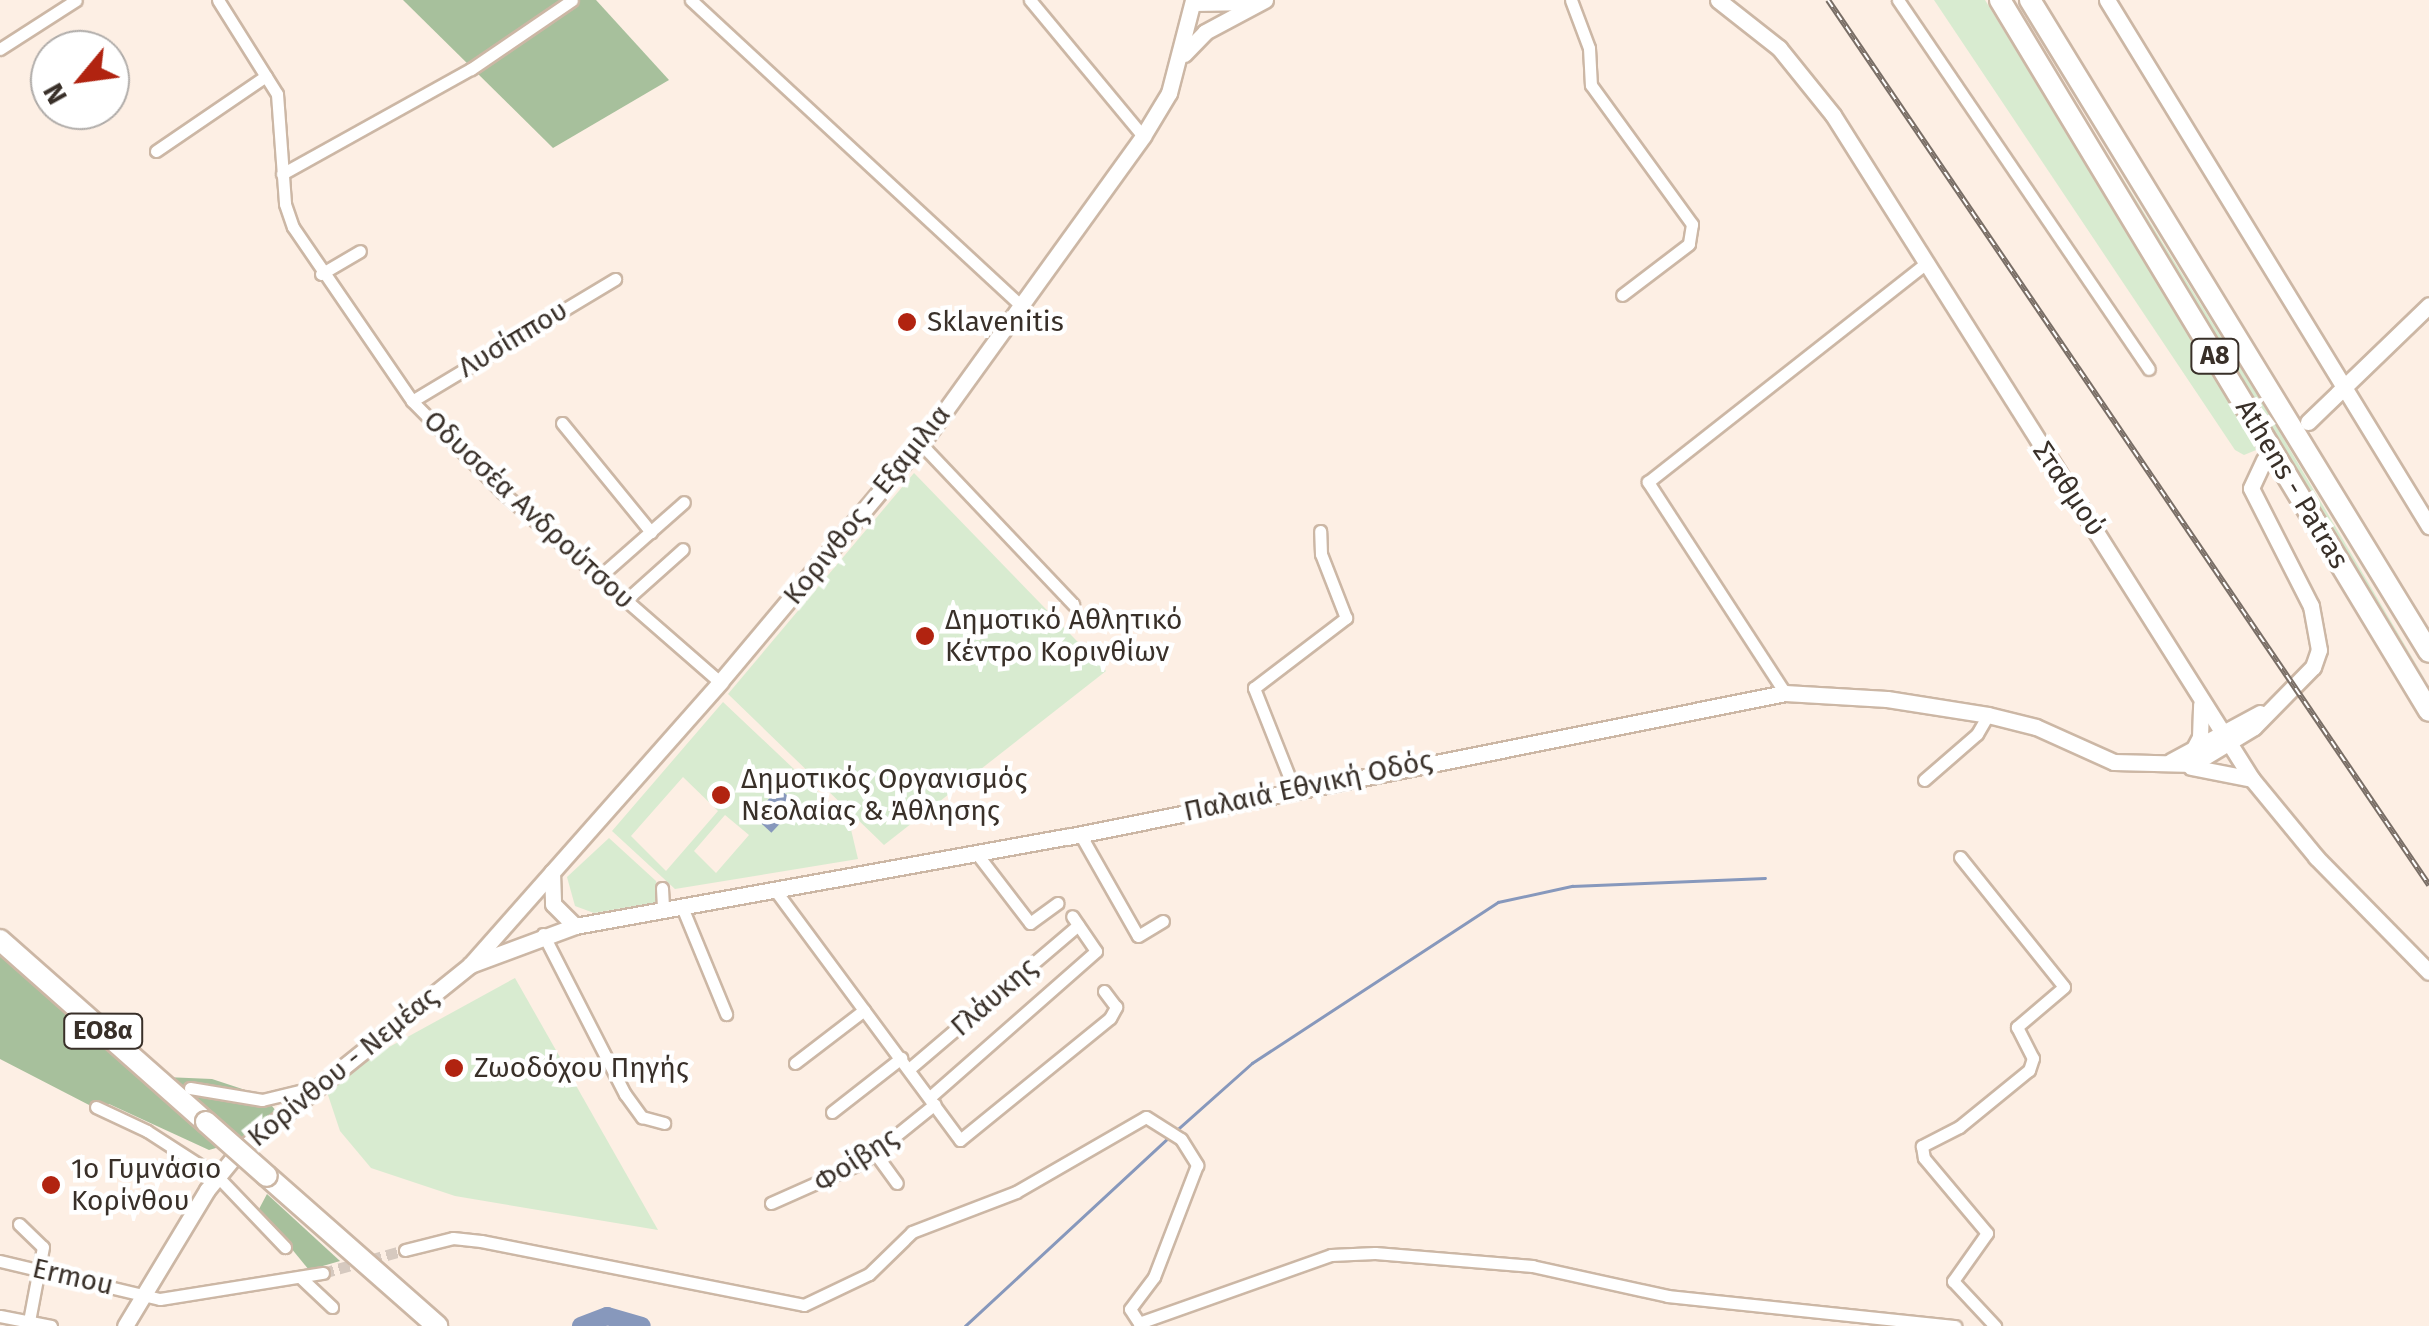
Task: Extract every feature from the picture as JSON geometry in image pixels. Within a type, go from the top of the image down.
[{"type":"highway","name":"Athens - Patras","points":[[2000,0],[2429,711]]},
{"type":"highway","name":"Athens - Patras","points":[[2030,0],[2429,652]]},
{"type":"highway","name":"ΕΟ8α","points":[[0,940],[436,1326]]},
{"type":"street","points":[[0,49],[76,0]]},
{"type":"street","name":"Οδυσσέα Ανδρούτσου","points":[[218,0],[276,94],[282,174],[293,226],[321,274],[412,401],[502,492],[720,682]]},
{"type":"street","points":[[282,174],[471,69],[572,0]]},
{"type":"street","points":[[692,0],[1022,306]]},
{"type":"street","points":[[1030,0],[1143,136]]},
{"type":"street","points":[[1193,1],[1264,0]]},
{"type":"street","points":[[1181,56],[1205,32],[1264,0]]},
{"type":"street","points":[[1570,0],[1588,48],[1591,85],[1692,224],[1690,244],[1622,295]]},
{"type":"street","name":"Σταθμού","points":[[1718,0],[1804,75],[2252,779],[2316,858],[2429,972]]},
{"type":"street","points":[[1898,0],[2149,369]]},
{"type":"street","points":[[2107,0],[2429,526]]},
{"type":"street","name":"Κορινθος - Εξαμιλια","points":[[470,965],[720,682],[920,444],[1143,136],[1181,56],[1193,1]]},
{"type":"street","points":[[156,151],[266,76]]},
{"type":"street","points":[[321,274],[360,251]]},
{"type":"street","points":[[1785,693],[1648,482],[1926,264]]},
{"type":"street","name":"Λυσίππου","points":[[412,401],[615,278]]},
{"type":"street","points":[[2308,422],[2429,305]]},
{"type":"street","points":[[562,423],[651,532]]},
{"type":"street","points":[[920,444],[1073,604]]},
{"type":"street","points":[[2226,741],[2313,667],[2320,641],[2311,606],[2251,488],[2264,460]]},
{"type":"street","points":[[599,577],[684,502]]},
{"type":"street","points":[[1294,790],[1254,688],[1346,618],[1321,554],[1320,531]]},
{"type":"street","points":[[626,600],[684,548]]},
{"type":"street","name":"Παλαιά Εθνική Οδός","points":[[470,965],[543,934],[575,926],[977,854],[1785,693],[1887,699],[1988,715],[2036,727],[2097,757],[2147,766],[2187,760],[2226,741]]},
{"type":"street","points":[[2201,700],[2200,737],[2187,760],[2252,779]]},
{"type":"street","points":[[2252,779],[2246,756],[2254,728],[2268,709]]},
{"type":"street","points":[[1924,780],[1977,734],[1988,715]]},
{"type":"street","points":[[2226,741],[2254,728]]},
{"type":"street","points":[[1080,834],[1138,936],[1163,921]]},
{"type":"street","points":[[977,854],[1030,923],[1058,902]]},
{"type":"street","points":[[1960,856],[2064,986],[2017,1026],[2033,1058],[2029,1070],[1959,1126],[1922,1146],[1924,1158],[1987,1234],[1953,1281],[1995,1326]]},
{"type":"street","points":[[552,872],[553,904],[575,926]]},
{"type":"street","points":[[662,888],[663,910]]},
{"type":"street","points":[[775,890],[964,1141],[1110,1018],[1116,1007],[1104,991]]},
{"type":"street","points":[[682,907],[726,1014]]},
{"type":"street","name":"Γλάυκης","points":[[909,1069],[1075,921]]},
{"type":"street","name":"Φοίβης","points":[[771,1203],[812,1189],[875,1153],[1096,951],[1075,921]]},
{"type":"street","points":[[543,934],[625,1094],[642,1117],[664,1123]]},
{"type":"street","name":"Κορίνθου - Νεμέας","points":[[125,1326],[218,1178],[249,1141],[470,965]]},
{"type":"street","points":[[795,1063],[864,1010]]},
{"type":"street","points":[[832,1112],[901,1058]]},
{"type":"street","points":[[190,1088],[262,1100],[316,1087]]},
{"type":"street","points":[[96,1106],[147,1130],[218,1178],[285,1248]]},
{"type":"street","points":[[405,1250],[452,1238],[481,1241],[804,1306],[869,1274],[912,1232],[1038,1181],[1130,1120],[1146,1116],[1180,1139],[1197,1170],[1154,1277],[1130,1310],[1140,1323],[1331,1255],[1375,1254],[1532,1266],[1668,1296],[1955,1326]]},
{"type":"street","points":[[875,1153],[898,1183]]},
{"type":"street","points":[[19,1224],[43,1247],[28,1320]]},
{"type":"street","name":"Ermou","points":[[0,1261],[145,1294],[191,1298],[324,1273]]},
{"type":"street","points":[[300,1277],[332,1308]]},
{"type":"street","points":[[0,1316],[50,1326]]},
{"type":"green space","points":[[403,0],[596,0],[669,80],[553,148]]},
{"type":"green space","points":[[1934,0],[1985,0],[2261,448],[2244,455],[2235,450]]},
{"type":"green space","points":[[2012,0],[2269,414],[2429,686],[2264,416]]},
{"type":"green space","name":"Δημοτικό Αθλητικό Κέντρο Κορινθίων","points":[[914,473],[1106,671],[884,845],[728,694]]},
{"type":"green space","name":"Δημοτικός Οργανισμός Νεολαίας & Άθλησης","points":[[723,702],[849,821],[858,859],[675,889],[612,831]],"holes":[[[683,777],[718,811],[666,871],[631,836]],[[725,815],[749,835],[716,873],[694,851]]]},
{"type":"green space","points":[[609,838],[656,881],[658,902],[594,913],[575,906],[567,877]]},
{"type":"green space","points":[[0,953],[142,1076],[212,1079],[264,1096],[276,1111],[240,1141],[209,1150],[109,1104],[91,1106],[0,1059]]},
{"type":"green space","points":[[515,978],[658,1230],[455,1196],[371,1168],[340,1131],[327,1092],[360,1063]]},
{"type":"green space","points":[[267,1194],[340,1261],[309,1270],[259,1209]]},
{"type":"water","points":[[779,788],[797,805],[771,833],[753,816]]},
{"type":"waterway","points":[[1178,1129],[1252,1063],[1498,902],[1572,886],[1765,878]]},
{"type":"waterway","points":[[965,1326],[1168,1138]]},
{"type":"waterway","points":[[581,1326],[607,1316],[642,1326]]},
{"type":"tunnel","points":[[323,1273],[405,1250]]},
{"type":"railway","points":[[1828,0],[2429,885]]},
{"type":"place","name":"Sklavenitis","points":[[907,322]]},
{"type":"place","name":"Δημοτικό Αθλητικό Κέντρο Κορινθίων","points":[[925,636]]},
{"type":"place","name":"Δημοτικός Οργανισμός Νεολαίας & Άθλησης","points":[[721,795]]},
{"type":"place","name":"Ζωοδόχου Πηγής","points":[[454,1068]]},
{"type":"place","name":"1ο Γυμνάσιο Κορίνθου","points":[[51,1185]]}]
